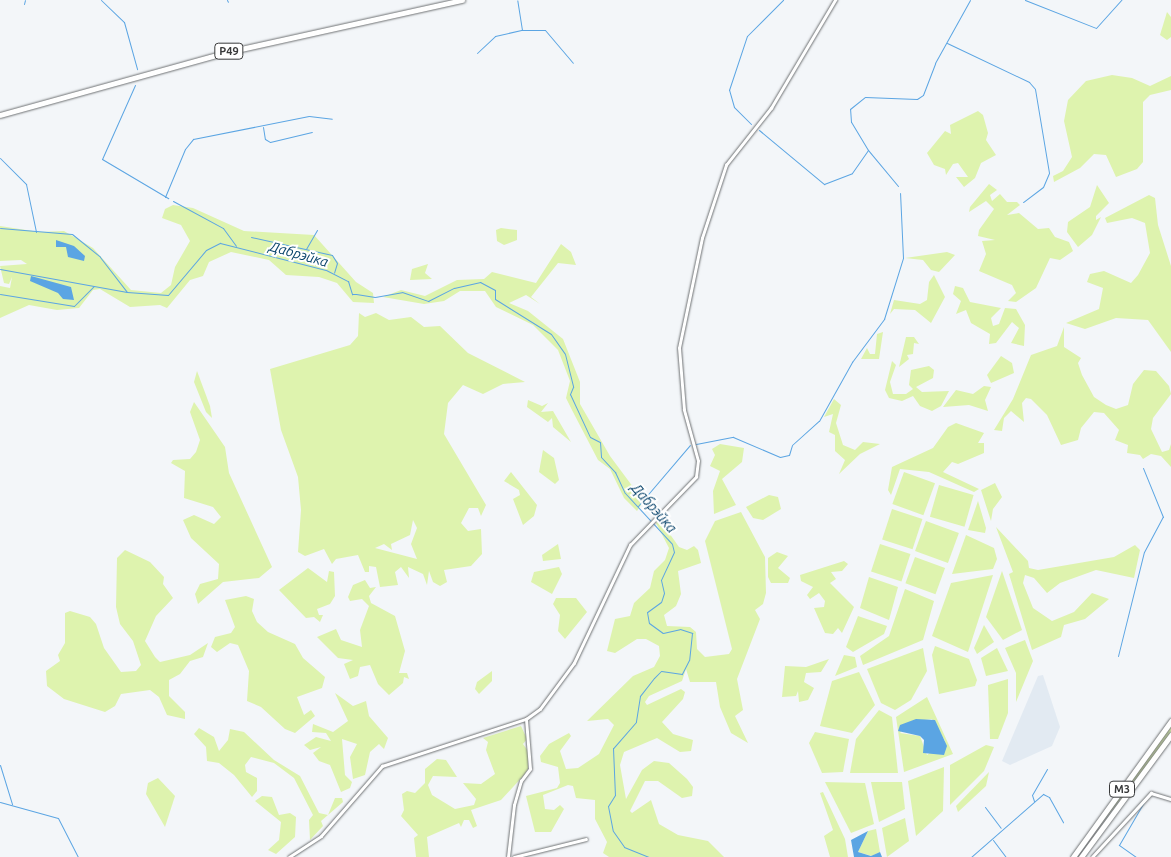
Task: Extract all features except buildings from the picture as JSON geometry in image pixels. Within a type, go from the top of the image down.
[{"type":"highway","name":"Р49","points":[[0,115],[223,53],[462,0]]},
{"type":"highway","name":"М3","points":[[1073,857],[1171,721]]},
{"type":"highway","name":"М3","points":[[1081,857],[1171,735]]},
{"type":"street","points":[[289,857],[321,836],[382,766],[526,719],[540,709],[574,663],[623,556],[656,516],[692,482],[698,470],[684,410],[679,348],[702,238],[723,174],[735,149],[771,108],[802,59],[835,0]]},
{"type":"street","points":[[507,857],[514,805],[521,781],[530,769],[526,719]]},
{"type":"street","points":[[1092,857],[1152,793],[1171,799]]},
{"type":"street","points":[[514,857],[586,839]]},
{"type":"shaded area","points":[[1043,675],[1060,727],[1052,746],[1010,765],[1002,761],[1038,676]]},
{"type":"green space","points":[[1167,12],[1171,17],[1171,37],[1167,40],[1160,35]]},
{"type":"green space","points":[[1112,75],[1132,78],[1150,86],[1171,76],[1171,90],[1150,95],[1143,102],[1143,162],[1137,169],[1116,177],[1106,155],[1094,154],[1080,168],[1054,182],[1053,176],[1063,171],[1072,157],[1064,121],[1068,100],[1086,81]]},
{"type":"green space","points":[[978,111],[983,115],[988,133],[986,140],[996,155],[981,163],[975,178],[964,187],[956,177],[968,177],[958,163],[953,164],[946,175],[945,169],[934,165],[927,153],[945,131],[951,134],[950,125]]},
{"type":"green space","points":[[989,184],[997,190],[990,195],[992,201],[1000,194],[1007,202],[1017,202],[1020,205],[1007,215],[1019,213],[1038,229],[1049,228],[1055,237],[1069,242],[1073,251],[1060,260],[1050,258],[1036,288],[1016,302],[1008,301],[1016,293],[1012,285],[979,271],[986,254],[982,241],[995,240],[978,236],[979,230],[994,209],[986,201],[969,212],[970,207]]},
{"type":"green space","points":[[1097,185],[1109,203],[1096,216],[1096,220],[1101,217],[1092,235],[1078,247],[1067,232],[1068,222],[1090,207]]},
{"type":"green space","points":[[1149,195],[1155,198],[1158,225],[1171,266],[1171,352],[1148,320],[1116,318],[1085,329],[1066,323],[1099,309],[1103,288],[1087,282],[1090,274],[1104,271],[1131,283],[1138,275],[1150,253],[1145,223],[1132,218],[1107,223],[1105,218]]},
{"type":"green space","points":[[173,205],[193,208],[244,231],[314,235],[356,282],[373,293],[374,303],[353,302],[337,283],[319,277],[286,275],[269,260],[231,252],[209,262],[203,276],[190,280],[167,308],[160,305],[130,307],[100,289],[93,290],[79,308],[57,310],[29,305],[0,318],[0,286],[10,288],[12,277],[9,284],[4,283],[0,266],[27,264],[21,260],[0,261],[0,226],[39,232],[64,231],[93,248],[131,290],[161,293],[171,285],[175,267],[190,241],[181,225],[162,218],[165,209]]},
{"type":"green space","points":[[501,228],[517,230],[517,240],[504,245],[497,241],[496,230]]},
{"type":"green space","points":[[561,244],[571,252],[576,265],[558,263],[531,297],[540,304],[526,295],[509,303],[528,311],[563,339],[580,382],[580,404],[610,456],[636,491],[641,505],[637,511],[624,498],[610,469],[598,460],[566,398],[570,381],[558,350],[533,325],[496,307],[485,291],[460,291],[444,301],[424,304],[383,297],[401,290],[425,296],[457,280],[484,279],[492,272],[536,283]]},
{"type":"green space","points":[[947,252],[955,255],[939,272],[931,270],[923,260],[905,258]]},
{"type":"green space","points":[[428,264],[425,273],[432,279],[410,280],[412,269]]},
{"type":"green space","points":[[934,275],[945,297],[931,323],[915,310],[894,309],[890,314],[894,300],[920,304],[927,300],[929,282]]},
{"type":"green space","points":[[955,286],[963,288],[970,302],[1001,308],[991,318],[993,326],[999,324],[1005,308],[1016,309],[1025,325],[1024,346],[1011,343],[1019,328],[1012,322],[996,343],[989,344],[990,334],[971,323],[966,310],[956,314],[961,301],[953,294]]},
{"type":"green space","points":[[359,313],[365,317],[376,313],[389,320],[411,317],[424,327],[440,326],[468,353],[525,382],[503,384],[483,394],[463,385],[448,403],[444,434],[486,505],[481,516],[478,508],[469,508],[461,523],[468,531],[481,529],[482,554],[471,566],[444,570],[447,582],[440,586],[433,582],[429,571],[427,585],[423,574],[408,567],[409,578],[401,567],[395,572],[398,585],[380,587],[376,567],[369,566],[369,572],[365,572],[358,555],[336,559],[332,564],[324,549],[305,556],[298,552],[301,510],[298,477],[281,430],[270,369],[350,345],[358,336]],"holes":[[[413,520],[417,528],[411,544],[417,559],[375,548],[384,544],[392,550],[391,544],[410,535]]]},
{"type":"green space","points":[[1064,327],[1064,347],[1081,358],[1078,363],[1082,375],[1094,397],[1106,405],[1116,409],[1128,405],[1133,384],[1144,370],[1156,371],[1169,386],[1171,394],[1153,418],[1151,429],[1162,452],[1169,450],[1171,444],[1171,467],[1161,456],[1151,454],[1143,459],[1140,455],[1127,453],[1128,445],[1115,440],[1119,430],[1104,413],[1094,412],[1081,428],[1078,440],[1061,445],[1047,415],[1031,399],[1026,398],[1022,403],[1024,422],[1011,411],[1004,418],[1002,431],[994,430],[1013,399],[1031,355],[1057,346]]},
{"type":"green space","points":[[883,332],[879,359],[861,359],[867,348],[870,354],[875,354],[877,334]]},
{"type":"green space","points":[[906,337],[914,337],[919,344],[914,343],[913,354],[907,355],[909,359],[899,367]]},
{"type":"green space","points":[[1001,356],[1012,363],[1014,373],[991,383],[987,375]]},
{"type":"green space","points":[[892,361],[896,365],[890,382],[893,394],[906,394],[913,389],[909,385],[911,370],[929,366],[934,370],[933,378],[916,387],[922,392],[949,391],[941,406],[932,411],[920,406],[913,396],[902,401],[889,398],[885,390]]},
{"type":"green space","points":[[197,371],[210,406],[212,418],[206,412],[194,382]]},
{"type":"green space","points":[[984,386],[991,387],[985,400],[988,411],[969,405],[943,407],[956,390],[973,394]]},
{"type":"green space","points":[[834,399],[841,405],[836,423],[843,445],[855,450],[863,442],[880,444],[860,454],[839,474],[845,460],[835,451],[835,435],[829,432],[833,414],[824,417]]},
{"type":"green space","points":[[528,400],[542,406],[548,403],[541,412],[553,411],[571,442],[553,427],[552,418],[548,422],[527,407]]},
{"type":"green space","points":[[194,402],[225,447],[229,473],[272,567],[259,578],[223,582],[198,604],[195,594],[200,584],[218,579],[219,564],[191,538],[183,520],[194,515],[214,524],[221,517],[213,507],[184,498],[185,471],[171,463],[173,460],[190,459],[196,452],[200,440],[190,412]]},
{"type":"green space","points":[[956,423],[984,433],[978,443],[984,443],[984,453],[958,464],[952,462],[943,472],[979,489],[974,492],[929,472],[900,469],[891,495],[888,490],[892,467],[933,448],[948,427]]},
{"type":"green space","points":[[720,444],[744,448],[742,462],[722,479],[736,505],[714,514],[713,491],[720,471],[710,466],[715,455],[712,449]]},
{"type":"green space","points":[[543,450],[554,458],[559,480],[555,484],[539,472]]},
{"type":"green space","points":[[511,472],[537,505],[534,516],[523,525],[513,499],[520,495],[519,490],[504,481]]},
{"type":"green space","points":[[904,472],[935,483],[923,515],[892,504]]},
{"type":"green space","points":[[995,483],[1002,497],[993,509],[991,521],[981,490]]},
{"type":"green space","points":[[939,485],[974,495],[965,527],[930,517]]},
{"type":"green space","points":[[769,495],[778,497],[781,509],[763,520],[753,518],[746,507]]},
{"type":"green space","points":[[978,501],[986,528],[985,533],[968,530]]},
{"type":"green space","points":[[892,509],[922,519],[913,549],[882,539]]},
{"type":"green space","points":[[741,512],[765,557],[766,593],[763,604],[755,610],[760,619],[737,679],[743,710],[735,716],[748,743],[731,733],[720,707],[716,682],[690,682],[686,669],[682,681],[649,696],[645,702],[647,705],[681,689],[685,692],[683,699],[662,722],[673,734],[693,740],[691,751],[680,752],[657,738],[624,752],[620,765],[626,799],[642,770],[654,761],[669,763],[693,787],[692,796],[682,798],[658,781],[645,781],[630,811],[632,813],[651,800],[659,824],[678,835],[708,841],[724,857],[609,857],[603,853],[607,842],[595,819],[595,800],[576,798],[573,786],[568,785],[543,795],[545,809],[554,810],[560,805],[564,809],[551,832],[535,832],[526,796],[557,788],[560,783],[558,767],[541,762],[540,756],[549,744],[569,733],[571,736],[560,751],[566,769],[578,768],[599,754],[614,725],[608,719],[587,721],[633,676],[654,667],[660,656],[659,646],[646,639],[637,639],[615,653],[607,651],[615,619],[630,616],[634,603],[650,588],[654,571],[665,560],[669,548],[656,523],[660,520],[679,547],[687,550],[694,546],[698,550],[701,563],[678,571],[681,594],[676,606],[664,615],[667,626],[690,627],[696,632],[697,649],[705,657],[729,654],[732,649],[705,541],[715,521]]},
{"type":"green space","points":[[926,521],[959,533],[948,563],[915,551]]},
{"type":"green space","points":[[996,527],[1028,561],[1029,568],[1038,570],[1114,557],[1135,545],[1140,550],[1134,578],[1096,570],[1060,583],[1047,593],[1034,578],[1025,575],[1023,583],[1033,608],[1052,621],[1074,612],[1092,593],[1109,599],[1085,619],[1064,625],[1061,637],[1032,650],[1009,574],[1013,572]]},
{"type":"green space","points":[[966,535],[994,548],[997,559],[993,569],[952,574]]},
{"type":"green space","points":[[558,544],[561,559],[543,561],[542,555]]},
{"type":"green space","points":[[880,544],[910,554],[901,581],[871,572]]},
{"type":"green space","points":[[125,550],[150,562],[164,577],[163,584],[173,598],[156,616],[145,641],[155,657],[160,662],[190,655],[208,643],[203,657],[190,661],[180,674],[169,680],[169,696],[185,712],[185,719],[167,715],[159,697],[150,690],[121,694],[115,706],[105,712],[64,699],[47,686],[46,671],[60,661],[58,655],[65,643],[65,613],[70,611],[90,617],[96,624],[104,648],[121,672],[136,671],[141,665],[133,641],[120,624],[116,607],[117,558]]},
{"type":"green space","points":[[777,552],[788,556],[778,568],[790,578],[788,583],[771,583],[768,577],[768,558]]},
{"type":"green space","points":[[915,557],[945,568],[935,594],[905,583]]},
{"type":"green space","points":[[844,561],[848,564],[842,571],[831,572],[836,579],[830,583],[854,607],[842,633],[838,628],[833,634],[825,633],[814,608],[824,607],[825,601],[819,593],[810,599],[807,595],[813,587],[801,581],[800,575]]},
{"type":"green space","points":[[559,567],[562,574],[552,594],[531,582],[534,572]]},
{"type":"green space","points":[[308,568],[327,582],[329,571],[334,572],[335,596],[330,604],[317,609],[319,615],[323,615],[320,622],[314,617],[306,618],[279,590]]},
{"type":"green space","points":[[1002,571],[1022,630],[1003,640],[986,617]]},
{"type":"green space","points":[[993,575],[968,652],[932,636],[951,583]]},
{"type":"green space","points":[[869,577],[898,587],[889,620],[860,608]]},
{"type":"green space","points":[[365,580],[370,588],[376,587],[369,596],[371,603],[395,616],[405,651],[399,673],[407,673],[409,679],[404,677],[403,683],[389,695],[378,684],[370,665],[360,667],[358,676],[350,679],[344,664],[353,660],[338,658],[317,637],[336,629],[341,640],[362,647],[360,630],[369,606],[362,599],[350,601],[348,597],[353,585]]},
{"type":"green space","points":[[905,589],[934,601],[923,640],[863,665],[860,656],[889,636]]},
{"type":"green space","points":[[246,596],[254,599],[252,611],[257,622],[268,632],[295,644],[303,658],[325,677],[322,688],[297,697],[304,715],[311,710],[315,716],[295,733],[285,729],[261,707],[247,701],[249,671],[238,645],[230,643],[217,652],[211,647],[215,637],[231,633],[235,627],[225,600]]},
{"type":"green space","points":[[556,598],[576,598],[587,612],[565,639],[558,631],[560,615],[553,604]]},
{"type":"green space","points":[[858,616],[887,626],[884,634],[853,652],[846,647]]},
{"type":"green space","points":[[984,625],[994,642],[977,654],[974,648]]},
{"type":"green space","points":[[1025,640],[1033,661],[1016,702],[1016,673],[1005,648]]},
{"type":"green space","points":[[935,646],[969,659],[977,680],[975,686],[939,694],[932,655]]},
{"type":"green space","points":[[923,648],[927,671],[911,700],[895,710],[881,703],[867,669]]},
{"type":"green space","points":[[997,648],[1008,671],[986,676],[981,658]]},
{"type":"green space","points":[[844,655],[855,657],[857,667],[835,676]]},
{"type":"green space","points":[[829,659],[821,672],[806,673],[804,682],[814,688],[808,700],[799,702],[798,691],[796,696],[782,697],[785,666],[806,667]]},
{"type":"green space","points":[[492,671],[492,681],[479,694],[475,689],[477,682]]},
{"type":"green space","points":[[859,672],[875,705],[852,733],[820,726],[832,681]]},
{"type":"green space","points":[[1008,679],[1008,713],[998,739],[990,739],[988,685]]},
{"type":"green space","points":[[335,693],[353,706],[366,701],[369,716],[388,738],[384,749],[379,744],[370,752],[365,775],[353,779],[350,757],[357,744],[342,739],[345,775],[352,782],[350,788],[341,792],[330,765],[319,761],[313,753],[321,747],[310,750],[304,745],[316,737],[331,741],[326,733],[312,732],[313,724],[333,732],[348,721]]},
{"type":"green space","points":[[927,697],[953,754],[904,772],[896,717]],"holes":[[[932,719],[945,741],[927,755],[920,736],[900,733],[909,722]]]},
{"type":"green space","points":[[879,710],[892,717],[898,773],[850,773],[856,739]]},
{"type":"green space","points":[[1171,725],[1171,732],[1155,755],[1075,857]]},
{"type":"green space","points":[[521,726],[527,739],[523,744],[528,751],[528,769],[524,775],[501,800],[471,810],[477,826],[473,828],[469,820],[464,820],[461,827],[459,823],[427,837],[429,857],[416,857],[414,838],[418,835],[401,816],[404,810],[402,794],[407,791],[415,793],[425,783],[425,769],[437,759],[446,760],[457,777],[433,776],[428,785],[432,795],[455,809],[474,805],[476,799],[463,783],[481,784],[495,774],[486,750],[488,742],[483,738]]},
{"type":"green space","points":[[199,728],[214,737],[219,751],[228,740],[230,729],[244,732],[274,760],[300,776],[319,813],[328,815],[321,821],[323,826],[310,840],[309,820],[313,815],[294,778],[274,763],[251,757],[245,765],[246,772],[257,778],[257,791],[252,797],[234,775],[219,763],[207,761],[206,747],[194,734]]},
{"type":"green space","points":[[815,732],[849,739],[843,772],[822,773],[809,743]]},
{"type":"green space","points":[[986,745],[994,747],[984,771],[950,805],[950,765]]},
{"type":"green space","points":[[944,767],[943,811],[916,836],[908,781]]},
{"type":"green space","points":[[989,772],[986,786],[958,812],[956,806]]},
{"type":"green space","points":[[158,778],[175,796],[165,827],[146,794],[148,783]]},
{"type":"green space","points":[[825,782],[865,783],[874,824],[851,833]]},
{"type":"green space","points":[[871,782],[902,782],[905,809],[879,822]]},
{"type":"green space","points":[[823,792],[845,839],[848,857],[830,857],[824,836],[833,830],[820,793]]},
{"type":"green space","points":[[262,796],[272,797],[279,815],[290,813],[296,817],[295,837],[276,854],[268,850],[279,840],[281,822],[255,801]]},
{"type":"green space","points":[[335,798],[342,798],[343,802],[328,815]]},
{"type":"green space","points":[[905,818],[909,841],[887,857],[882,828]]},
{"type":"green space","points":[[876,829],[880,852],[872,856],[858,852],[868,831]]},
{"type":"water","points":[[56,240],[74,246],[85,256],[84,261],[68,257],[66,247],[56,247]]},
{"type":"water","points":[[31,276],[71,287],[74,300],[63,299],[58,293],[30,281]]},
{"type":"water","points":[[916,719],[935,720],[947,746],[944,755],[923,753],[924,740],[920,736],[898,731],[900,725]]},
{"type":"water","points":[[868,831],[858,852],[871,856],[880,852],[882,857],[854,857],[851,840]]},
{"type":"waterway","points":[[24,4],[25,0]]},
{"type":"waterway","points":[[101,0],[124,22],[137,69]]},
{"type":"waterway","points":[[477,53],[495,36],[522,30],[517,0]]},
{"type":"waterway","points":[[751,124],[734,107],[729,90],[747,36],[783,0]]},
{"type":"waterway","points":[[898,186],[868,150],[851,122],[850,109],[865,97],[917,99],[923,95],[935,63],[970,0]]},
{"type":"waterway","points":[[1025,0],[1096,28],[1121,0]]},
{"type":"waterway","points":[[522,30],[545,30],[573,63]]},
{"type":"waterway","points":[[947,43],[1029,82],[1035,89],[1049,173],[1043,187],[1023,202]]},
{"type":"waterway","points":[[135,85],[102,159],[168,198]]},
{"type":"waterway","points":[[165,197],[185,149],[193,139],[309,116],[332,119]]},
{"type":"waterway","points":[[263,127],[265,139],[270,142],[312,132]]},
{"type":"waterway","points":[[759,130],[824,184],[852,173],[868,150]]},
{"type":"waterway","points":[[0,158],[26,184],[36,232]]},
{"type":"waterway","points":[[696,444],[733,437],[780,457],[789,455],[792,445],[819,421],[852,362],[884,319],[903,258],[900,193]]},
{"type":"waterway","points":[[173,201],[223,228],[236,246]]},
{"type":"waterway","name":"Дабрэйка","points":[[0,228],[72,234],[100,257],[127,292],[168,295],[206,250],[220,243],[326,270],[348,281],[352,294],[375,297],[402,292],[428,301],[454,288],[480,282],[495,290],[495,299],[551,334],[565,354],[573,387],[570,394],[590,437],[600,442],[601,457],[615,472],[625,493],[672,544],[674,552],[661,580],[664,593],[661,602],[647,612],[649,623],[663,633],[680,629],[692,633],[689,660],[682,674],[661,671],[654,678],[640,696],[636,722],[613,748],[615,795],[608,806],[613,831],[624,847],[649,857]]},
{"type":"waterway","points":[[306,249],[317,230]]},
{"type":"waterway","points":[[251,237],[332,255],[337,263],[334,273]]},
{"type":"waterway","points":[[0,269],[127,292]]},
{"type":"waterway","points":[[0,294],[74,306],[94,286]]},
{"type":"waterway","points":[[638,506],[690,445]]},
{"type":"waterway","points":[[1118,656],[1144,552],[1163,517],[1143,468]]},
{"type":"waterway","points":[[0,765],[12,804]]},
{"type":"waterway","points":[[1034,801],[1032,795],[1047,769]]},
{"type":"waterway","points":[[971,857],[1043,794],[1049,797],[1063,822]]},
{"type":"waterway","points":[[0,802],[58,818],[78,857]]},
{"type":"waterway","points":[[1136,857],[1119,845],[1144,802]]},
{"type":"waterway","points":[[985,807],[1001,828]]},
{"type":"waterway","points":[[993,840],[1006,857]]}]
